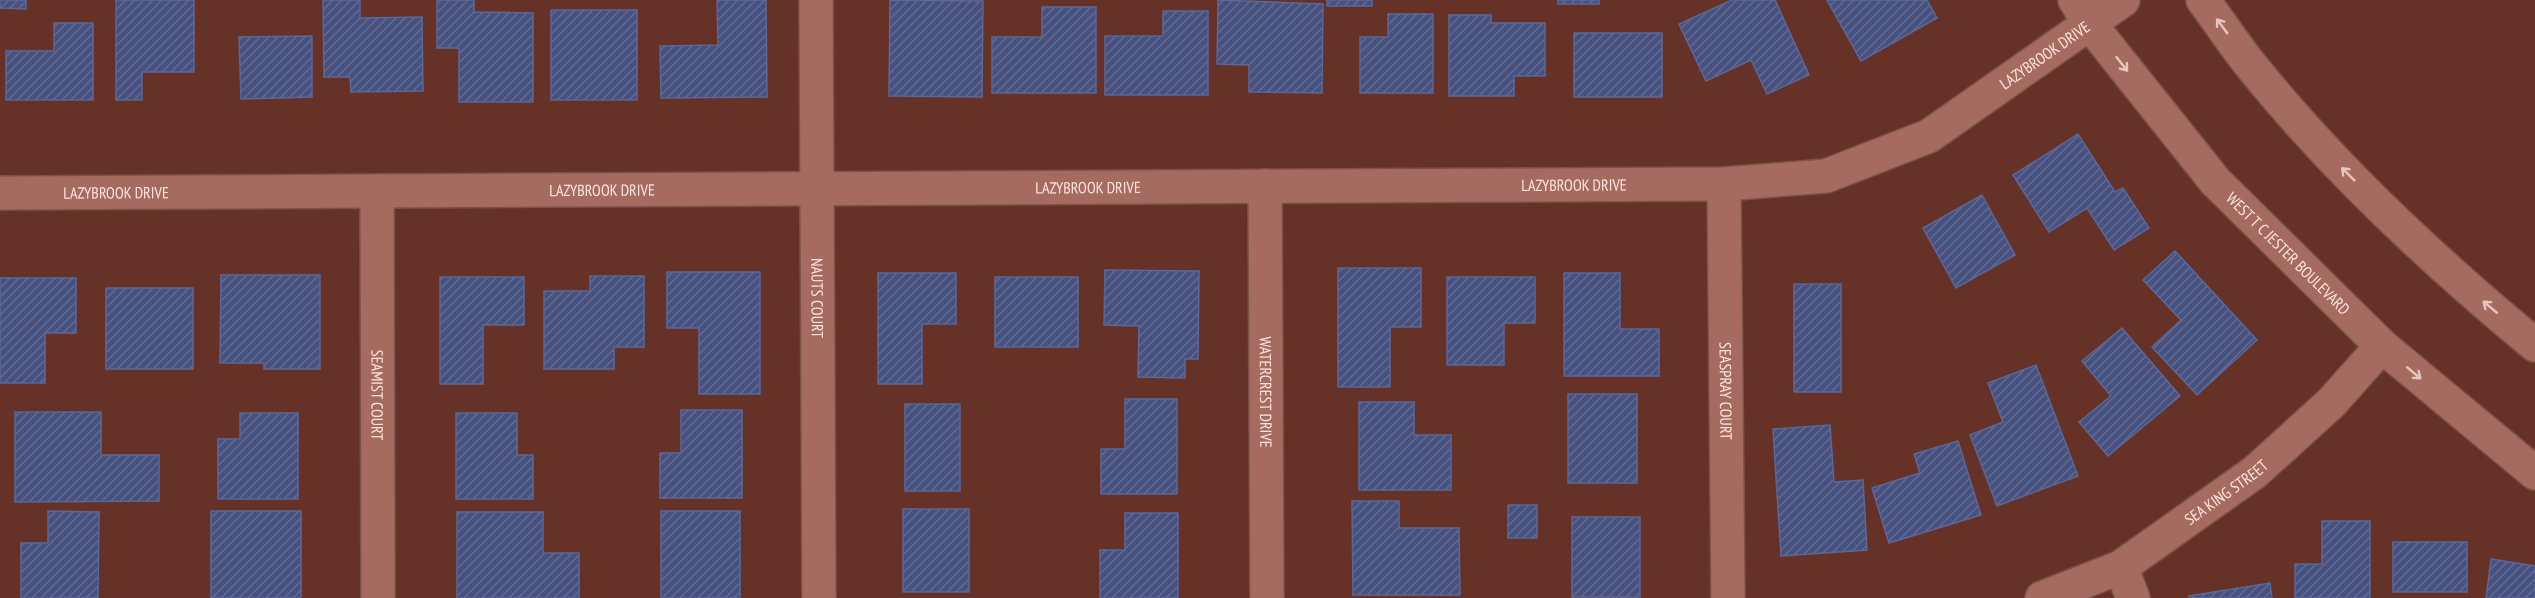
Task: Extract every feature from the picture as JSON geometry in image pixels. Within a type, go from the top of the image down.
[{"type":"street","name":"NAUTS COURT","points":[[816,0],[819,598]]},
{"type":"street","name":"LAZYBROOK DRIVE","points":[[0,193],[1724,183],[1826,176],[1929,136],[2082,12],[2123,0]]},
{"type":"street","points":[[2203,0],[2249,63],[2331,158],[2428,254],[2535,345]]},
{"type":"street","name":"WEST T C JESTER BOULEVARD","points":[[2082,12],[2215,181],[2382,346],[2535,472]]},
{"type":"street","name":"SEASPRAY COURT","points":[[1724,183],[1728,598]]},
{"type":"street","name":"WATERCREST DRIVE","points":[[1265,186],[1267,598]]},
{"type":"street","name":"SEAMIST COURT","points":[[377,191],[378,598]]},
{"type":"street","name":"SEA KING STREET","points":[[2042,598],[2121,567],[2255,472],[2331,403],[2382,346]]},
{"type":"street","points":[[2121,567],[2133,598]]},
{"type":"building","points":[[0,0],[26,0],[26,9],[0,8]]},
{"type":"building","points":[[116,0],[194,0],[194,72],[142,72],[142,100],[116,100]]},
{"type":"building","points":[[323,0],[360,0],[360,18],[422,17],[423,91],[351,92],[350,77],[324,77]]},
{"type":"building","points":[[437,0],[474,0],[474,12],[533,13],[533,102],[459,102],[459,48],[437,48]]},
{"type":"building","points":[[717,0],[766,0],[767,97],[661,98],[660,46],[718,45]]},
{"type":"building","points":[[890,0],[983,1],[982,97],[889,96]]},
{"type":"building","points":[[1218,0],[1323,4],[1322,93],[1249,92],[1249,65],[1217,64]]},
{"type":"building","points":[[1327,0],[1372,0],[1372,6],[1327,6]]},
{"type":"building","points":[[1558,0],[1599,0],[1599,4],[1558,4]]},
{"type":"building","points":[[1732,0],[1775,0],[1809,75],[1767,94],[1751,60],[1706,81],[1679,24]]},
{"type":"building","points":[[1827,0],[1927,0],[1937,18],[1861,61]]},
{"type":"building","points":[[1042,7],[1096,7],[1096,93],[992,93],[992,37],[1042,37]]},
{"type":"building","points":[[551,10],[637,10],[637,100],[551,100]]},
{"type":"building","points":[[1163,11],[1208,11],[1208,95],[1105,95],[1105,36],[1163,36]]},
{"type":"building","points":[[1388,14],[1433,14],[1433,93],[1360,93],[1360,37],[1388,37]]},
{"type":"building","points":[[1449,15],[1491,15],[1491,23],[1545,23],[1545,76],[1514,76],[1514,96],[1449,96]]},
{"type":"building","points":[[54,23],[93,23],[93,100],[6,100],[6,51],[54,51]]},
{"type":"building","points":[[1574,33],[1662,33],[1662,97],[1574,97]]},
{"type":"building","points":[[312,36],[312,97],[241,99],[239,37]]},
{"type":"building","points":[[2078,134],[2115,192],[2123,188],[2149,228],[2114,250],[2087,208],[2049,232],[2013,175]]},
{"type":"building","points":[[1982,195],[2015,255],[1956,288],[1923,228]]},
{"type":"building","points":[[2175,251],[2257,340],[2197,395],[2152,347],[2181,320],[2143,280]]},
{"type":"building","points":[[1338,268],[1421,268],[1421,327],[1390,327],[1390,387],[1338,387]]},
{"type":"building","points":[[1105,270],[1199,271],[1198,359],[1185,359],[1185,378],[1138,377],[1139,326],[1104,325]]},
{"type":"building","points":[[667,272],[760,272],[760,394],[699,394],[699,328],[667,328]]},
{"type":"building","points":[[878,273],[956,273],[956,324],[922,324],[922,384],[878,384]]},
{"type":"building","points":[[1564,273],[1620,273],[1620,329],[1659,329],[1659,376],[1564,376]]},
{"type":"building","points":[[221,275],[320,275],[320,369],[264,369],[264,363],[220,363]]},
{"type":"building","points":[[590,276],[644,276],[644,347],[614,347],[614,369],[544,369],[544,291],[590,291]]},
{"type":"building","points":[[440,277],[524,277],[524,325],[483,325],[483,384],[440,384]]},
{"type":"building","points":[[995,277],[1078,277],[1078,347],[995,347]]},
{"type":"building","points":[[1447,277],[1535,277],[1535,323],[1504,323],[1504,365],[1447,365]]},
{"type":"building","points":[[0,278],[76,278],[76,333],[45,333],[45,383],[0,383]]},
{"type":"building","points":[[1794,284],[1841,284],[1841,392],[1794,392]]},
{"type":"building","points":[[106,288],[193,288],[193,369],[106,369]]},
{"type":"building","points":[[2122,328],[2180,396],[2108,456],[2079,422],[2111,396],[2082,361]]},
{"type":"building","points":[[2036,365],[2078,476],[1997,506],[1970,435],[2003,422],[1988,383]]},
{"type":"building","points":[[1568,394],[1637,394],[1637,483],[1568,483]]},
{"type":"building","points":[[1125,399],[1177,399],[1177,494],[1101,494],[1101,449],[1125,449]]},
{"type":"building","points":[[1359,402],[1414,402],[1414,435],[1451,435],[1451,490],[1359,490]]},
{"type":"building","points":[[905,404],[960,404],[960,491],[905,491]]},
{"type":"building","points":[[681,410],[742,410],[742,498],[660,498],[660,453],[681,453]]},
{"type":"building","points":[[15,412],[101,412],[101,455],[159,455],[159,501],[15,502]]},
{"type":"building","points":[[240,413],[298,413],[298,499],[218,499],[218,439],[240,439]]},
{"type":"building","points":[[456,413],[517,413],[517,455],[533,455],[533,499],[456,499]]},
{"type":"building","points":[[1830,425],[1834,482],[1863,480],[1867,550],[1781,556],[1773,429]]},
{"type":"building","points":[[1958,441],[1981,515],[1889,543],[1872,488],[1920,473],[1914,454]]},
{"type":"building","points":[[1352,501],[1399,501],[1399,528],[1459,528],[1460,595],[1353,595]]},
{"type":"building","points":[[1508,505],[1537,505],[1537,538],[1508,538]]},
{"type":"building","points":[[903,509],[969,509],[969,592],[903,592]]},
{"type":"building","points":[[48,511],[99,512],[98,598],[21,598],[21,543],[48,543]]},
{"type":"building","points":[[211,511],[301,511],[301,598],[211,598]]},
{"type":"building","points":[[661,511],[740,511],[740,598],[661,598]]},
{"type":"building","points":[[457,512],[543,512],[543,553],[579,553],[579,598],[457,598]]},
{"type":"building","points":[[1125,513],[1178,513],[1178,598],[1100,598],[1100,550],[1125,550]]},
{"type":"building","points":[[1572,517],[1640,517],[1640,597],[1572,597]]},
{"type":"building","points":[[2322,521],[2370,521],[2370,598],[2295,598],[2295,564],[2322,564]]},
{"type":"building","points":[[2393,542],[2467,542],[2467,592],[2393,592]]},
{"type":"building","points":[[2491,559],[2535,566],[2535,598],[2486,598]]},
{"type":"building","points":[[2270,583],[2272,598],[2189,598],[2189,596]]}]
